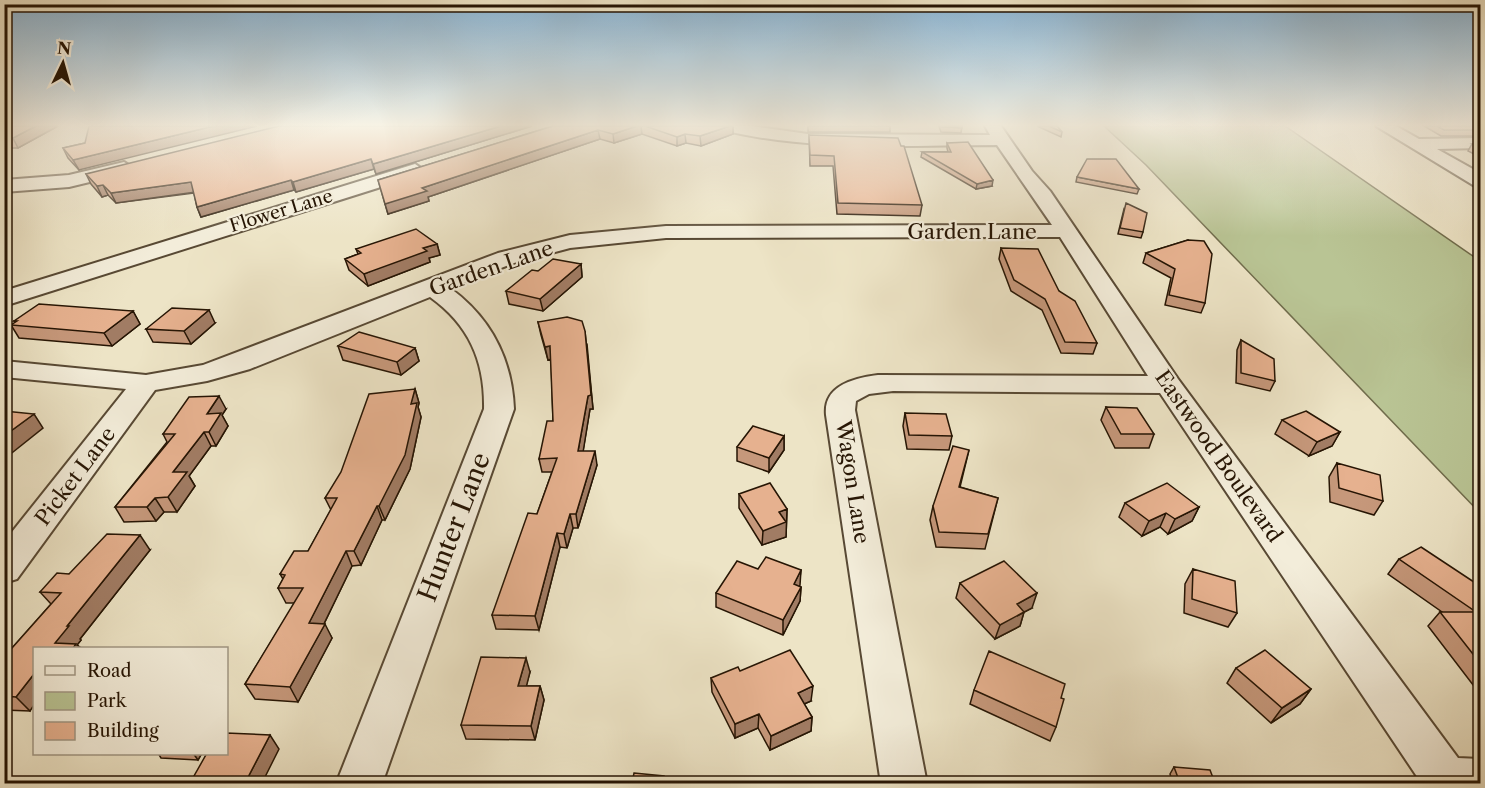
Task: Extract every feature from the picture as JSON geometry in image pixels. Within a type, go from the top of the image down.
[{"type":"street","points":[[4,186],[69,181],[145,163]]},
{"type":"street","name":"Eastwood Boulevard","points":[[1018,163],[1168,385],[1459,782]]},
{"type":"street","points":[[1448,163],[1480,181]]},
{"type":"street","name":"Flower Lane","points":[[4,299],[431,165]]},
{"type":"street","name":"Garden Lane","points":[[4,369],[146,383],[207,373],[240,363],[506,258],[570,242],[617,235],[666,232],[1065,231]]},
{"type":"street","name":"Hunter Lane","points":[[358,783],[500,409],[500,389],[493,353],[477,328],[455,302],[432,287]]},
{"type":"street","name":"Picket Lane","points":[[4,569],[146,383]]},
{"type":"street","name":"Wagon Lane","points":[[904,783],[843,427],[840,407],[845,397],[861,387],[894,383],[1168,385]]},
{"type":"green space","points":[[1144,163],[1338,163],[1480,261],[1480,513]]},
{"type":"building","points":[[131,163],[358,163],[197,207],[191,182],[111,193],[103,185],[97,186],[86,174]]},
{"type":"building","points":[[434,163],[499,163],[422,188],[427,191],[385,204],[378,180]]},
{"type":"building","points":[[835,163],[909,163],[922,205],[838,203]]},
{"type":"building","points":[[941,163],[982,163],[993,180],[977,184]]},
{"type":"building","points":[[1085,163],[1119,163],[1139,189],[1077,177]]},
{"type":"building","points":[[1126,203],[1147,213],[1143,232],[1120,228]]},
{"type":"building","points":[[416,229],[437,244],[423,248],[427,251],[364,274],[345,259],[361,253],[356,249]]},
{"type":"building","points":[[1188,240],[1204,241],[1212,254],[1205,303],[1169,295],[1175,269],[1146,253]]},
{"type":"building","points":[[1001,248],[1038,249],[1059,291],[1075,301],[1097,343],[1065,342],[1045,299],[1014,280]]},
{"type":"building","points":[[553,259],[581,264],[540,299],[506,291],[532,270],[538,271]]},
{"type":"building","points":[[39,304],[133,311],[104,333],[11,325]]},
{"type":"building","points":[[172,308],[209,310],[184,331],[146,329]]},
{"type":"building","points":[[567,317],[582,321],[591,395],[588,396],[578,451],[595,451],[576,514],[570,514],[564,534],[557,533],[535,616],[492,615],[528,513],[537,514],[557,458],[539,459],[547,421],[553,421],[550,346],[545,347],[538,322]]},
{"type":"building","points":[[359,332],[415,348],[397,362],[338,346]]},
{"type":"building","points":[[1241,340],[1274,359],[1275,381],[1241,373]]},
{"type":"building","points":[[415,389],[411,404],[417,403],[405,455],[354,551],[346,551],[309,623],[325,624],[290,687],[245,684],[303,588],[278,588],[285,575],[280,574],[294,551],[308,551],[337,498],[325,498],[341,472],[369,394]]},
{"type":"building","points":[[219,396],[207,414],[221,413],[209,432],[204,432],[173,472],[187,472],[168,497],[155,498],[147,507],[115,507],[175,434],[163,434],[189,397]]},
{"type":"building","points":[[1106,407],[1137,408],[1154,434],[1121,434]]},
{"type":"building","points":[[4,411],[34,414],[4,436]]},
{"type":"building","points":[[1306,411],[1340,432],[1317,442],[1282,420]]},
{"type":"building","points":[[905,413],[946,414],[952,436],[909,435]]},
{"type":"building","points":[[753,426],[784,436],[769,458],[737,447]]},
{"type":"building","points":[[953,446],[969,450],[959,487],[998,498],[988,534],[939,532],[933,506]]},
{"type":"building","points":[[1337,463],[1380,475],[1383,501],[1339,488]]},
{"type":"building","points":[[770,483],[787,509],[779,512],[786,522],[763,531],[739,494]]},
{"type":"building","points":[[1167,483],[1199,507],[1175,519],[1166,513],[1149,521],[1125,503]]},
{"type":"building","points":[[107,534],[140,535],[55,643],[76,644],[74,647],[33,647],[33,675],[16,697],[4,696],[4,657],[61,593],[40,592],[57,573],[69,574]]},
{"type":"building","points":[[1421,547],[1480,586],[1480,611],[1478,612],[1480,612],[1480,663],[1440,612],[1476,612],[1399,559]]},
{"type":"building","points":[[766,557],[801,570],[794,584],[801,587],[783,620],[716,593],[737,561],[758,569]]},
{"type":"building","points":[[1004,561],[1037,593],[1017,604],[1024,612],[1000,625],[960,583]]},
{"type":"building","points":[[1193,569],[1235,581],[1237,613],[1192,599]]},
{"type":"building","points":[[790,650],[813,686],[798,693],[812,717],[771,736],[759,714],[735,724],[711,678],[738,667],[740,671]]},
{"type":"building","points":[[1265,650],[1311,689],[1282,708],[1236,668]]},
{"type":"building","points":[[989,651],[1065,684],[1061,698],[1064,699],[1056,727],[974,690]]},
{"type":"building","points":[[481,657],[526,658],[518,686],[540,686],[531,726],[461,725]]},
{"type":"building","points":[[228,733],[270,735],[245,783],[190,783],[206,755],[228,755]]},
{"type":"building","points":[[1174,767],[1210,770],[1215,783],[1180,783]]},
{"type":"building","points":[[634,773],[664,776],[663,783],[632,783]]},
{"type":"building","points":[[440,777],[499,778],[498,783],[438,783]]}]
